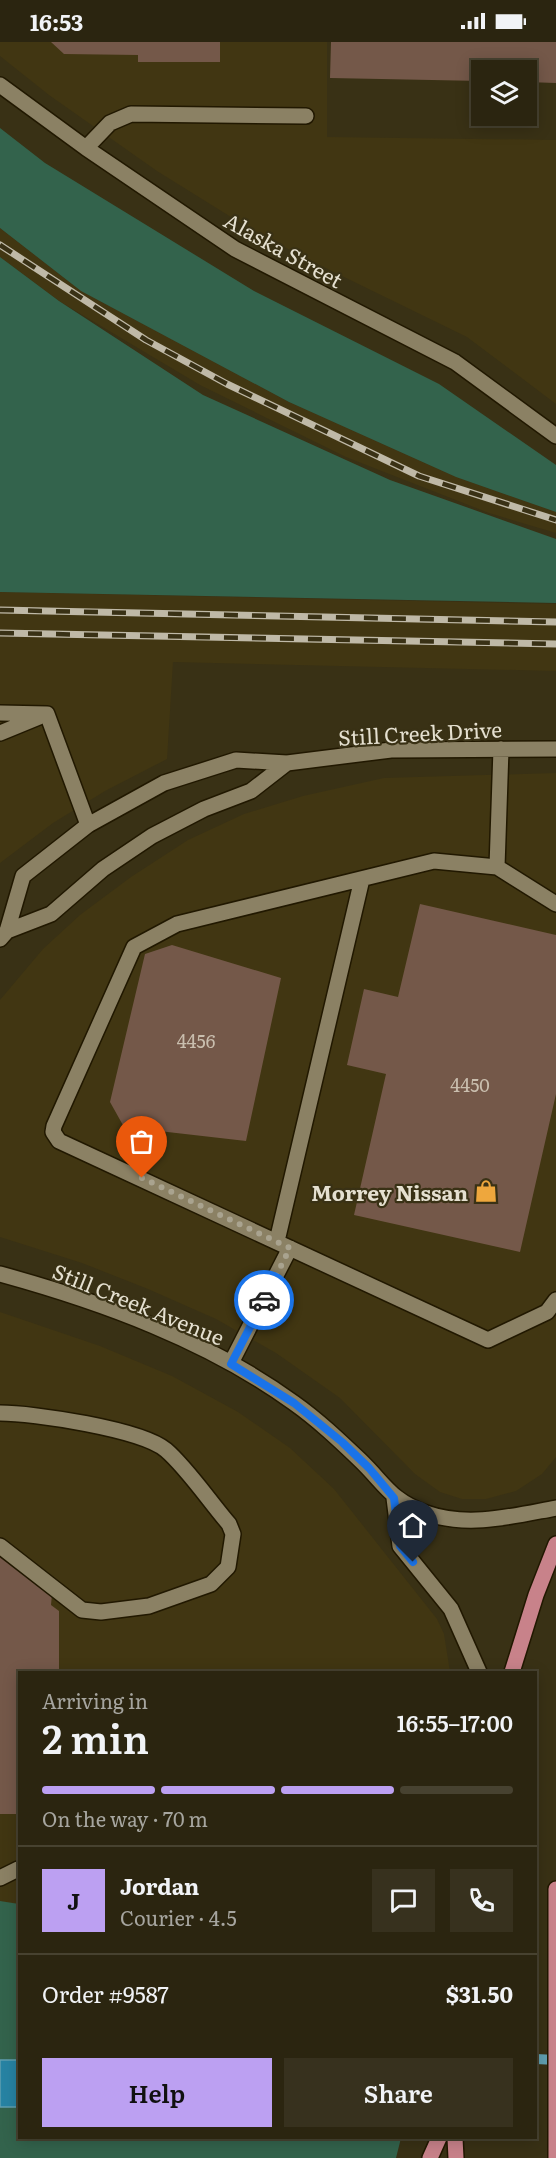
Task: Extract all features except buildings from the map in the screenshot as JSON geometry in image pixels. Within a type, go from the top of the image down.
[{"type":"main road","points":[[512,1671],[536,1595],[556,1544]]},
{"type":"main road","points":[[556,1889],[554,2029],[556,2158]]},
{"type":"main road","points":[[430,2158],[439,2139]]},
{"type":"main road","points":[[455,2139],[456,2158]]},
{"type":"street","name":"Alaska Street","points":[[0,85],[86,148],[235,249],[455,362],[556,436]]},
{"type":"street","points":[[86,148],[110,123],[131,114],[306,116]]},
{"type":"street","points":[[0,713],[47,714]]},
{"type":"street","points":[[0,733],[47,714]]},
{"type":"street","points":[[47,714],[88,825]]},
{"type":"street","points":[[497,867],[501,749]]},
{"type":"street","name":"Still Creek Drive","points":[[3,935],[23,876],[88,825],[164,783],[237,760],[287,763],[392,750],[556,749]]},
{"type":"street","name":"Still Creek Drive","points":[[3,935],[51,914],[103,869],[152,837],[204,809],[251,791],[287,763]]},
{"type":"street","points":[[556,904],[497,867],[434,861],[177,924],[134,947],[53,1132],[59,1141],[488,1340],[547,1312],[556,1300]]},
{"type":"street","points":[[231,1364],[284,1244],[362,879]]},
{"type":"street","name":"Still Creek Avenue","points":[[0,1274],[50,1288],[113,1311],[231,1364],[294,1403],[342,1442],[394,1498],[427,1513],[465,1521],[556,1508]]},
{"type":"street","points":[[0,1413],[24,1413],[92,1425],[146,1440],[165,1449],[229,1524],[233,1534],[228,1567],[211,1584],[149,1606],[101,1612],[82,1610],[0,1546]]},
{"type":"street","points":[[394,1498],[400,1546],[451,1609],[479,1671]]},
{"type":"street","points":[[0,1878],[18,1869]]},
{"type":"shaded area","points":[[0,42],[327,42],[327,137],[556,140],[556,404],[467,337],[299,255],[239,222],[157,171],[49,95],[0,56]]},
{"type":"shaded area","points":[[0,228],[81,291],[289,402],[456,477],[556,512],[556,533],[489,513],[346,457],[200,385],[59,301],[0,257]]},
{"type":"shaded area","points":[[0,592],[556,604],[556,671],[173,662],[167,759],[105,791],[53,823],[0,863]]},
{"type":"shaded area","points":[[556,773],[556,1457],[542,1474],[516,1491],[486,1499],[462,1499],[440,1492],[415,1474],[340,1398],[276,1353],[216,1319],[148,1289],[82,1263],[0,1237],[0,1000],[43,949],[80,915],[131,877],[188,840],[244,814],[303,796],[384,778]]},
{"type":"shaded area","points":[[0,1312],[100,1346],[172,1376],[238,1412],[290,1448],[334,1489],[437,1619],[444,1634],[450,1671],[18,1671],[18,2007],[0,2006]]},
{"type":"green space","points":[[0,128],[45,163],[254,291],[439,384],[556,465],[556,512],[456,477],[289,402],[81,291],[0,228]]},
{"type":"green space","points":[[0,257],[59,301],[203,395],[390,480],[556,539],[556,603],[0,592]]},
{"type":"green space","points":[[0,1901],[18,1904],[18,2139],[401,2139],[396,2158],[0,2158]]},
{"type":"water","points":[[0,2060],[18,2060],[18,2107],[0,2107]]},
{"type":"waterway","points":[[537,2059],[556,2060]]},
{"type":"railway","points":[[0,245],[146,340],[227,384],[419,476],[556,520]]},
{"type":"railway","points":[[0,610],[556,622]]},
{"type":"railway","points":[[0,633],[556,644]]},
{"type":"way so far","points":[[142,1178],[290,1248],[264,1300]]},
{"type":"place","name":"Morrey Nissan","points":[[486,1191]]},
{"type":"route","points":[[264,1300],[231,1364],[294,1403],[342,1442],[369,1468],[394,1498],[400,1546],[413,1562]]}]
